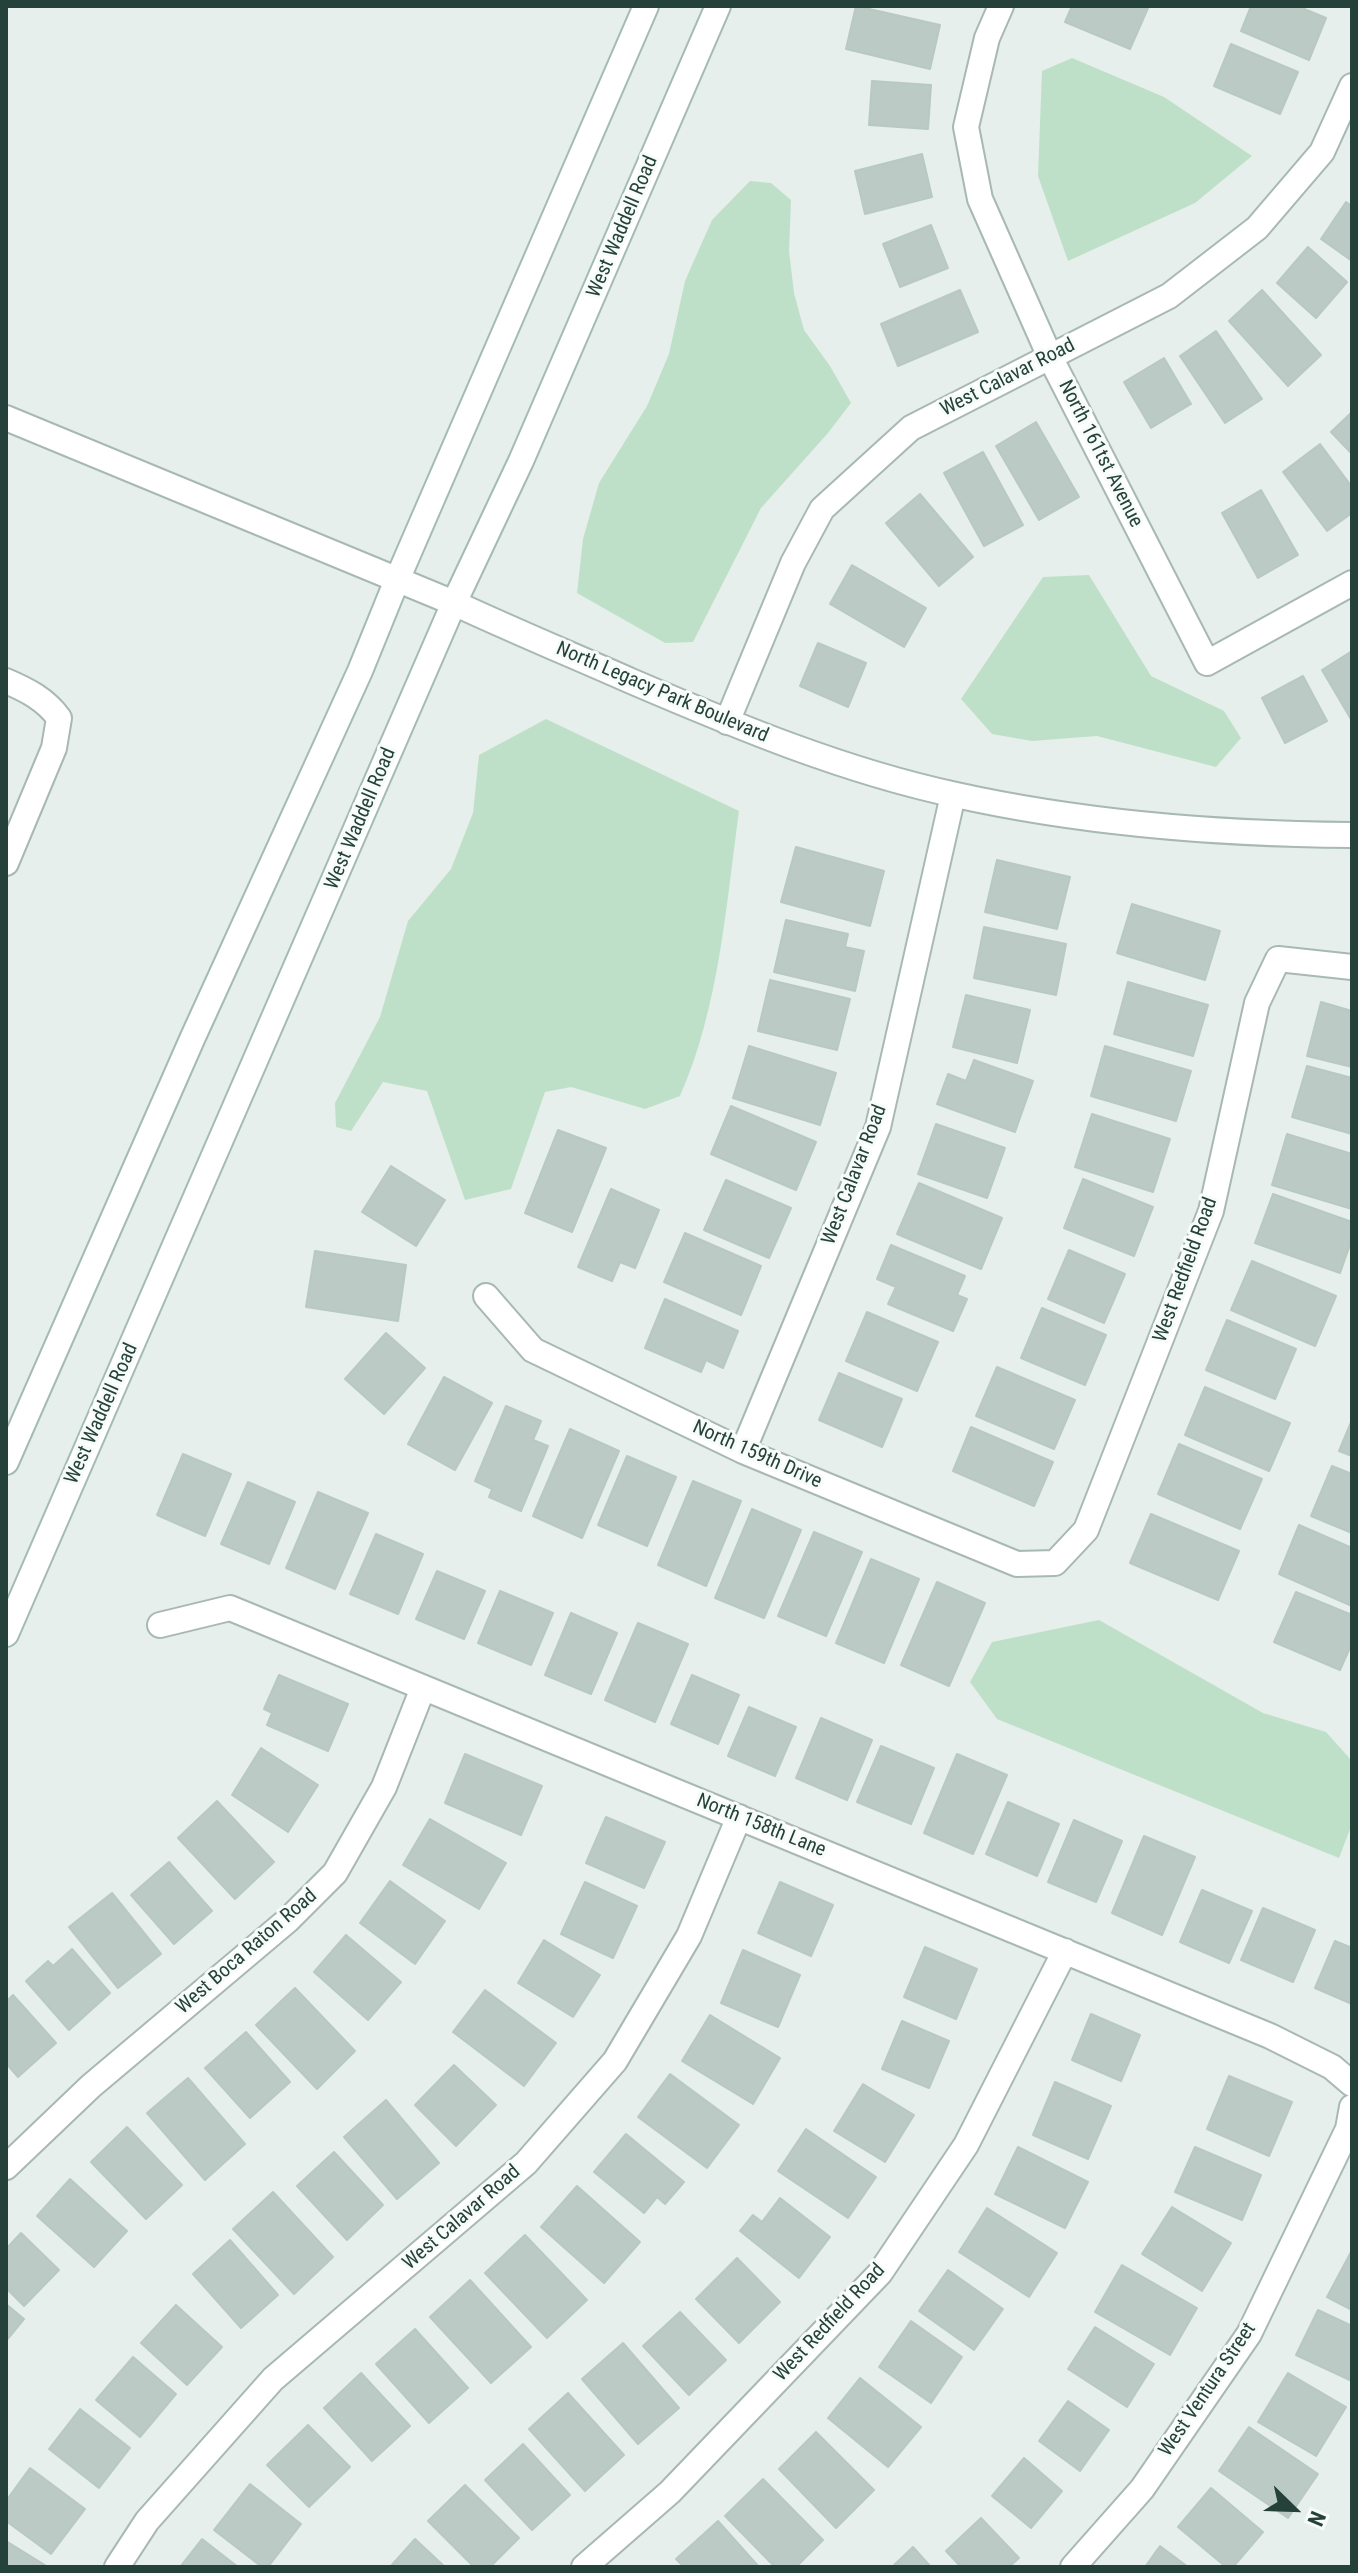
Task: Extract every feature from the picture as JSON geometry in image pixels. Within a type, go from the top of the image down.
[{"type":"street","points":[[6,1462],[193,1037],[360,671],[646,6]]},
{"type":"street","name":"West Waddell Road","points":[[6,1634],[454,603],[521,461],[718,6]]},
{"type":"street","name":"North 161tst Avenue","points":[[1001,6],[987,38],[966,127],[980,199],[1050,357],[1207,663],[1352,583]]},
{"type":"street","name":"West Calavar Road","points":[[727,722],[793,563],[822,509],[911,428],[1169,296],[1257,228],[1322,152],[1352,86]]},
{"type":"street","name":"North Legacy Park Boulevard","points":[[6,418],[454,603],[727,722],[792,746],[953,795],[1060,816],[1145,827],[1352,835]]},
{"type":"street","points":[[6,681],[32,692],[59,718],[54,748],[6,863]]},
{"type":"street","name":"West Calavar Road","points":[[743,1451],[878,1127],[953,795]]},
{"type":"street","name":"West Redfield Road","points":[[1055,1563],[1086,1530],[1211,1211],[1257,1003],[1278,959],[1352,967]]},
{"type":"street","name":"North 159th Drive","points":[[486,1296],[533,1350],[743,1451],[1017,1564],[1055,1563]]},
{"type":"street","name":"North 158th Lane","points":[[160,1625],[230,1608],[1270,2036],[1332,2067],[1352,2084]]},
{"type":"street","name":"West Boca Raton Road","points":[[6,2167],[91,2086],[288,1920],[335,1873],[384,1787],[423,1688]]},
{"type":"street","name":"West Calavar Road","points":[[117,2567],[147,2521],[273,2379],[526,2163],[615,2061],[689,1936],[739,1817]]},
{"type":"street","name":"West Redfield Road","points":[[584,2567],[670,2492],[880,2273],[966,2145],[1065,1951]]},
{"type":"street","name":"West Ventura Street","points":[[1073,2567],[1142,2489],[1249,2334],[1348,2129],[1352,2107]]},
{"type":"green space","points":[[1072,58],[1164,97],[1252,156],[1195,203],[1068,261],[1038,176],[1042,71]]},
{"type":"green space","points":[[750,181],[771,183],[791,200],[789,251],[794,293],[804,330],[851,403],[761,508],[693,642],[665,643],[577,593],[583,539],[599,483],[647,406],[669,354],[685,281],[712,220]]},
{"type":"green space","points":[[1089,575],[1151,676],[1224,711],[1241,738],[1216,767],[1097,736],[1032,741],[992,734],[961,699],[1043,577]]},
{"type":"green space","points":[[546,719],[739,811],[719,956],[704,1028],[680,1096],[645,1109],[571,1087],[545,1092],[511,1189],[465,1200],[427,1091],[383,1082],[351,1131],[336,1127],[335,1103],[380,1017],[408,921],[451,869],[473,813],[479,755]]},
{"type":"green space","points":[[1099,1620],[1263,1713],[1326,1732],[1352,1761],[1352,1824],[1339,1858],[997,1719],[970,1682],[992,1642]]},
{"type":"building","points":[[856,6],[940,25],[930,69],[846,49]]},
{"type":"building","points":[[1072,6],[1148,8],[1130,49],[1065,22]]},
{"type":"building","points":[[1251,6],[1297,6],[1326,18],[1309,60],[1241,31]]},
{"type":"building","points":[[1231,44],[1298,72],[1280,114],[1214,86]]},
{"type":"building","points":[[872,81],[931,85],[928,129],[869,125]]},
{"type":"building","points":[[922,154],[932,197],[865,214],[855,171]]},
{"type":"building","points":[[1346,202],[1352,206],[1352,261],[1321,239]]},
{"type":"building","points":[[931,225],[948,268],[900,287],[883,244]]},
{"type":"building","points":[[1308,247],[1347,282],[1316,318],[1277,283]]},
{"type":"building","points":[[960,290],[978,332],[898,366],[881,324]]},
{"type":"building","points":[[1262,290],[1321,355],[1288,386],[1229,321]]},
{"type":"building","points":[[1216,331],[1262,399],[1225,423],[1180,356]]},
{"type":"building","points":[[1164,358],[1191,404],[1151,428],[1124,382]]},
{"type":"building","points":[[1352,412],[1352,454],[1331,432]]},
{"type":"building","points":[[1036,422],[1079,497],[1039,520],[996,446]]},
{"type":"building","points":[[1320,444],[1352,487],[1352,513],[1327,531],[1283,472]]},
{"type":"building","points":[[983,452],[1023,525],[984,546],[944,473]]},
{"type":"building","points":[[1261,490],[1298,555],[1258,578],[1222,513]]},
{"type":"building","points":[[920,494],[973,557],[939,586],[886,523]]},
{"type":"building","points":[[852,565],[926,608],[904,647],[830,604]]},
{"type":"building","points":[[818,643],[866,663],[848,707],[800,686]]},
{"type":"building","points":[[1352,651],[1352,721],[1322,670]]},
{"type":"building","points":[[1303,676],[1327,721],[1285,743],[1262,698]]},
{"type":"building","points":[[796,847],[884,871],[870,926],[781,902]]},
{"type":"building","points":[[997,860],[1070,877],[1057,929],[985,912]]},
{"type":"building","points":[[1132,904],[1220,931],[1205,980],[1117,953]]},
{"type":"building","points":[[786,920],[848,934],[845,947],[864,951],[855,991],[774,972]]},
{"type":"building","points":[[984,927],[1066,944],[1056,995],[974,978]]},
{"type":"building","points":[[770,980],[850,999],[837,1050],[758,1031]]},
{"type":"building","points":[[1128,982],[1208,1005],[1193,1056],[1114,1034]]},
{"type":"building","points":[[966,995],[1030,1010],[1017,1063],[953,1047]]},
{"type":"building","points":[[1321,1002],[1352,1011],[1352,1067],[1307,1056]]},
{"type":"building","points":[[749,1046],[836,1073],[820,1125],[733,1098]]},
{"type":"building","points":[[1105,1046],[1191,1071],[1176,1121],[1091,1096]]},
{"type":"building","points":[[974,1060],[1033,1081],[1015,1132],[937,1104],[948,1074],[966,1081]]},
{"type":"building","points":[[1307,1066],[1352,1078],[1352,1134],[1292,1117]]},
{"type":"building","points":[[731,1106],[816,1142],[796,1190],[711,1154]]},
{"type":"building","points":[[1092,1114],[1170,1139],[1153,1192],[1075,1167]]},
{"type":"building","points":[[936,1124],[1005,1148],[987,1198],[918,1174]]},
{"type":"building","points":[[558,1130],[606,1148],[572,1232],[525,1213]]},
{"type":"building","points":[[1287,1134],[1352,1154],[1352,1209],[1272,1185]]},
{"type":"building","points":[[391,1166],[445,1200],[416,1246],[362,1212]]},
{"type":"building","points":[[1083,1179],[1153,1207],[1134,1256],[1064,1228]]},
{"type":"building","points":[[726,1180],[791,1208],[769,1258],[704,1230]]},
{"type":"building","points":[[919,1183],[1002,1218],[981,1269],[897,1234]]},
{"type":"building","points":[[611,1189],[659,1210],[635,1268],[620,1262],[612,1281],[578,1267]]},
{"type":"building","points":[[1273,1194],[1352,1222],[1352,1239],[1340,1273],[1255,1243]]},
{"type":"building","points":[[685,1233],[761,1266],[741,1315],[664,1282]]},
{"type":"building","points":[[891,1245],[965,1276],[957,1295],[967,1299],[953,1331],[888,1304],[896,1287],[877,1279]]},
{"type":"building","points":[[1069,1250],[1125,1274],[1104,1323],[1048,1299]]},
{"type":"building","points":[[315,1251],[406,1265],[398,1321],[306,1307]]},
{"type":"building","points":[[1252,1261],[1336,1296],[1315,1346],[1231,1310]]},
{"type":"building","points":[[665,1299],[738,1331],[723,1368],[706,1360],[701,1372],[645,1348]]},
{"type":"building","points":[[1042,1308],[1106,1335],[1085,1385],[1021,1358]]},
{"type":"building","points":[[867,1312],[938,1342],[917,1391],[846,1361]]},
{"type":"building","points":[[1227,1320],[1296,1349],[1275,1399],[1206,1370]]},
{"type":"building","points":[[386,1333],[425,1368],[384,1414],[345,1379]]},
{"type":"building","points":[[997,1367],[1075,1400],[1054,1449],[976,1416]]},
{"type":"building","points":[[839,1373],[902,1399],[882,1447],[819,1420]]},
{"type":"building","points":[[444,1377],[492,1403],[455,1470],[408,1444]]},
{"type":"building","points":[[1205,1387],[1290,1423],[1269,1471],[1185,1435]]},
{"type":"building","points":[[506,1406],[541,1421],[533,1440],[548,1446],[521,1511],[489,1497],[492,1489],[475,1481]]},
{"type":"building","points":[[1352,1420],[1352,1456],[1339,1451]]},
{"type":"building","points":[[971,1427],[1053,1462],[1034,1506],[953,1471]]},
{"type":"building","points":[[570,1429],[619,1451],[582,1538],[533,1516]]},
{"type":"building","points":[[1179,1444],[1262,1479],[1240,1529],[1158,1494]]},
{"type":"building","points":[[183,1454],[231,1474],[205,1536],[157,1515]]},
{"type":"building","points":[[627,1456],[676,1477],[647,1546],[598,1525]]},
{"type":"building","points":[[1332,1466],[1352,1474],[1352,1533],[1311,1516]]},
{"type":"building","points":[[693,1481],[741,1501],[706,1586],[658,1565]]},
{"type":"building","points":[[248,1482],[295,1502],[269,1564],[221,1544]]},
{"type":"building","points":[[318,1492],[368,1513],[335,1589],[286,1568]]},
{"type":"building","points":[[752,1509],[801,1530],[764,1618],[715,1598]]},
{"type":"building","points":[[1151,1514],[1239,1551],[1218,1600],[1130,1563]]},
{"type":"building","points":[[1299,1525],[1352,1548],[1352,1606],[1279,1574]]},
{"type":"building","points":[[814,1532],[862,1552],[826,1636],[778,1616]]},
{"type":"building","points":[[376,1534],[423,1554],[398,1614],[350,1594]]},
{"type":"building","points":[[871,1559],[919,1579],[884,1663],[836,1643]]},
{"type":"building","points":[[437,1571],[485,1591],[464,1639],[416,1619]]},
{"type":"building","points":[[937,1582],[985,1603],[949,1686],[901,1665]]},
{"type":"building","points":[[500,1591],[553,1613],[531,1665],[478,1643]]},
{"type":"building","points":[[1296,1592],[1352,1615],[1352,1643],[1340,1670],[1274,1642]]},
{"type":"building","points":[[571,1613],[617,1633],[591,1694],[545,1675]]},
{"type":"building","points":[[638,1623],[688,1644],[655,1722],[605,1700]]},
{"type":"building","points":[[279,1675],[348,1704],[328,1751],[267,1725],[272,1713],[264,1709]]},
{"type":"building","points":[[692,1675],[739,1695],[718,1744],[671,1724]]},
{"type":"building","points":[[749,1707],[796,1727],[775,1776],[728,1756]]},
{"type":"building","points":[[821,1718],[872,1740],[847,1800],[796,1778]]},
{"type":"building","points":[[881,1746],[934,1768],[911,1824],[857,1802]]},
{"type":"building","points":[[261,1748],[318,1785],[288,1832],[232,1795]]},
{"type":"building","points":[[465,1754],[542,1786],[521,1835],[445,1803]]},
{"type":"building","points":[[957,1754],[1007,1775],[973,1854],[924,1833]]},
{"type":"building","points":[[217,1801],[274,1862],[235,1899],[178,1838]]},
{"type":"building","points":[[1008,1802],[1059,1824],[1037,1876],[986,1854]]},
{"type":"building","points":[[606,1817],[665,1842],[644,1888],[586,1863]]},
{"type":"building","points":[[430,1819],[506,1863],[479,1909],[403,1865]]},
{"type":"building","points":[[1074,1820],[1122,1841],[1096,1902],[1048,1882]]},
{"type":"building","points":[[1144,1836],[1195,1857],[1162,1935],[1112,1913]]},
{"type":"building","points":[[169,1862],[212,1911],[174,1944],[131,1895]]},
{"type":"building","points":[[390,1881],[445,1921],[415,1964],[360,1923]]},
{"type":"building","points":[[585,1882],[637,1906],[613,1958],[561,1934]]},
{"type":"building","points":[[780,1882],[833,1905],[811,1956],[758,1933]]},
{"type":"building","points":[[1202,1890],[1252,1911],[1229,1963],[1180,1942]]},
{"type":"building","points":[[112,1893],[161,1954],[118,1988],[69,1927]]},
{"type":"building","points":[[1263,1908],[1315,1930],[1293,1982],[1241,1960]]},
{"type":"building","points":[[346,1935],[401,1982],[368,2020],[314,1972]]},
{"type":"building","points":[[544,1940],[600,1975],[573,2017],[518,1983]]},
{"type":"building","points":[[1335,1941],[1352,1948],[1352,2004],[1315,1988]]},
{"type":"building","points":[[925,1947],[977,1969],[956,2019],[904,1997]]},
{"type":"building","points":[[72,1949],[110,1993],[69,2030],[26,1981],[48,1961],[53,1966]]},
{"type":"building","points":[[743,1950],[800,1975],[778,2027],[721,2003]]},
{"type":"building","points":[[295,1988],[355,2051],[317,2089],[256,2025]]},
{"type":"building","points":[[485,1990],[556,2043],[524,2086],[453,2032]]},
{"type":"building","points":[[13,1995],[56,2043],[18,2077],[6,2063],[6,2002]]},
{"type":"building","points":[[1091,2014],[1140,2035],[1121,2081],[1072,2060]]},
{"type":"building","points":[[710,2015],[780,2058],[753,2104],[682,2061]]},
{"type":"building","points":[[902,2021],[949,2041],[929,2088],[882,2069]]},
{"type":"building","points":[[246,2032],[290,2082],[250,2118],[205,2068]]},
{"type":"building","points":[[454,2065],[496,2105],[456,2146],[415,2105]]},
{"type":"building","points":[[670,2074],[739,2125],[707,2168],[638,2117]]},
{"type":"building","points":[[1229,2076],[1292,2102],[1269,2156],[1207,2129]]},
{"type":"building","points":[[188,2078],[245,2144],[205,2180],[147,2113]]},
{"type":"building","points":[[1055,2082],[1111,2106],[1088,2159],[1033,2135]]},
{"type":"building","points":[[863,2084],[914,2115],[885,2162],[834,2131]]},
{"type":"building","points":[[386,2100],[439,2163],[397,2199],[344,2137]]},
{"type":"building","points":[[127,2127],[182,2185],[146,2219],[91,2162]]},
{"type":"building","points":[[806,2129],[876,2177],[848,2218],[778,2171]]},
{"type":"building","points":[[626,2134],[684,2182],[665,2204],[657,2197],[644,2213],[594,2172]]},
{"type":"building","points":[[1018,2147],[1088,2182],[1065,2228],[995,2194]]},
{"type":"building","points":[[1195,2147],[1261,2175],[1242,2220],[1175,2192]]},
{"type":"building","points":[[334,2152],[383,2205],[347,2240],[297,2186]]},
{"type":"building","points":[[70,2179],[127,2231],[94,2267],[37,2216]]},
{"type":"building","points":[[577,2186],[640,2242],[604,2283],[541,2227]]},
{"type":"building","points":[[273,2192],[333,2257],[294,2294],[233,2229]]},
{"type":"building","points":[[780,2198],[830,2237],[799,2278],[740,2231],[753,2215],[762,2222]]},
{"type":"building","points":[[1172,2207],[1231,2243],[1202,2291],[1142,2254]]},
{"type":"building","points":[[987,2208],[1057,2253],[1029,2297],[959,2252]]},
{"type":"building","points":[[21,2233],[59,2270],[24,2306],[6,2288],[6,2249]]},
{"type":"building","points":[[525,2235],[587,2300],[547,2338],[485,2273]]},
{"type":"building","points":[[230,2240],[278,2295],[241,2328],[193,2274]]},
{"type":"building","points":[[1352,2253],[1352,2310],[1327,2297]]},
{"type":"building","points":[[737,2258],[780,2302],[739,2343],[696,2299]]},
{"type":"building","points":[[1122,2265],[1197,2308],[1170,2355],[1095,2312]]},
{"type":"building","points":[[948,2270],[1003,2309],[974,2350],[919,2311]]},
{"type":"building","points":[[470,2280],[531,2347],[491,2383],[430,2317]]},
{"type":"building","points":[[6,2304],[24,2319],[6,2341]]},
{"type":"building","points":[[176,2305],[222,2347],[187,2385],[141,2343]]},
{"type":"building","points":[[1318,2310],[1352,2326],[1352,2381],[1296,2355]]},
{"type":"building","points":[[680,2312],[726,2360],[689,2395],[643,2346]]},
{"type":"building","points":[[911,2321],[962,2357],[931,2403],[879,2367]]},
{"type":"building","points":[[1095,2327],[1154,2364],[1127,2407],[1068,2369]]},
{"type":"building","points":[[415,2329],[468,2388],[429,2423],[376,2364]]},
{"type":"building","points":[[623,2343],[679,2408],[638,2444],[582,2379]]},
{"type":"building","points":[[133,2357],[176,2394],[140,2437],[96,2400]]},
{"type":"building","points":[[361,2373],[410,2426],[372,2461],[324,2408]]},
{"type":"building","points":[[1288,2373],[1346,2407],[1316,2456],[1258,2422]]},
{"type":"building","points":[[860,2378],[921,2427],[888,2467],[828,2418]]},
{"type":"building","points":[[568,2393],[624,2455],[585,2491],[529,2429]]},
{"type":"building","points":[[1068,2401],[1109,2430],[1080,2471],[1039,2441]]},
{"type":"building","points":[[80,2409],[130,2448],[99,2488],[49,2449]]},
{"type":"building","points":[[308,2425],[350,2467],[309,2507],[267,2465]]},
{"type":"building","points":[[1249,2427],[1318,2474],[1288,2518],[1219,2471]]},
{"type":"building","points":[[816,2432],[874,2490],[836,2528],[779,2469]]},
{"type":"building","points":[[523,2444],[570,2495],[532,2530],[485,2480]]},
{"type":"building","points":[[1024,2458],[1062,2491],[1031,2528],[992,2496]]},
{"type":"building","points":[[30,2468],[85,2509],[51,2554],[6,2521],[6,2501]]},
{"type":"building","points":[[763,2479],[823,2540],[796,2567],[775,2567],[725,2516]]},
{"type":"building","points":[[250,2484],[301,2524],[268,2567],[262,2567],[214,2530]]},
{"type":"building","points":[[465,2485],[519,2538],[490,2567],[474,2567],[428,2521]]},
{"type":"building","points":[[1211,2488],[1263,2532],[1233,2567],[1226,2567],[1178,2527]]},
{"type":"building","points":[[981,2518],[1019,2558],[1009,2567],[961,2567],[946,2551]]},
{"type":"building","points":[[718,2521],[759,2567],[684,2567],[676,2559]]},
{"type":"building","points":[[202,2539],[238,2567],[180,2567]]},
{"type":"building","points":[[415,2539],[445,2567],[390,2567]]},
{"type":"building","points":[[6,2541],[48,2567],[6,2567]]},
{"type":"building","points":[[1160,2546],[1188,2567],[1145,2567]]},
{"type":"building","points":[[913,2547],[931,2567],[892,2567]]}]
